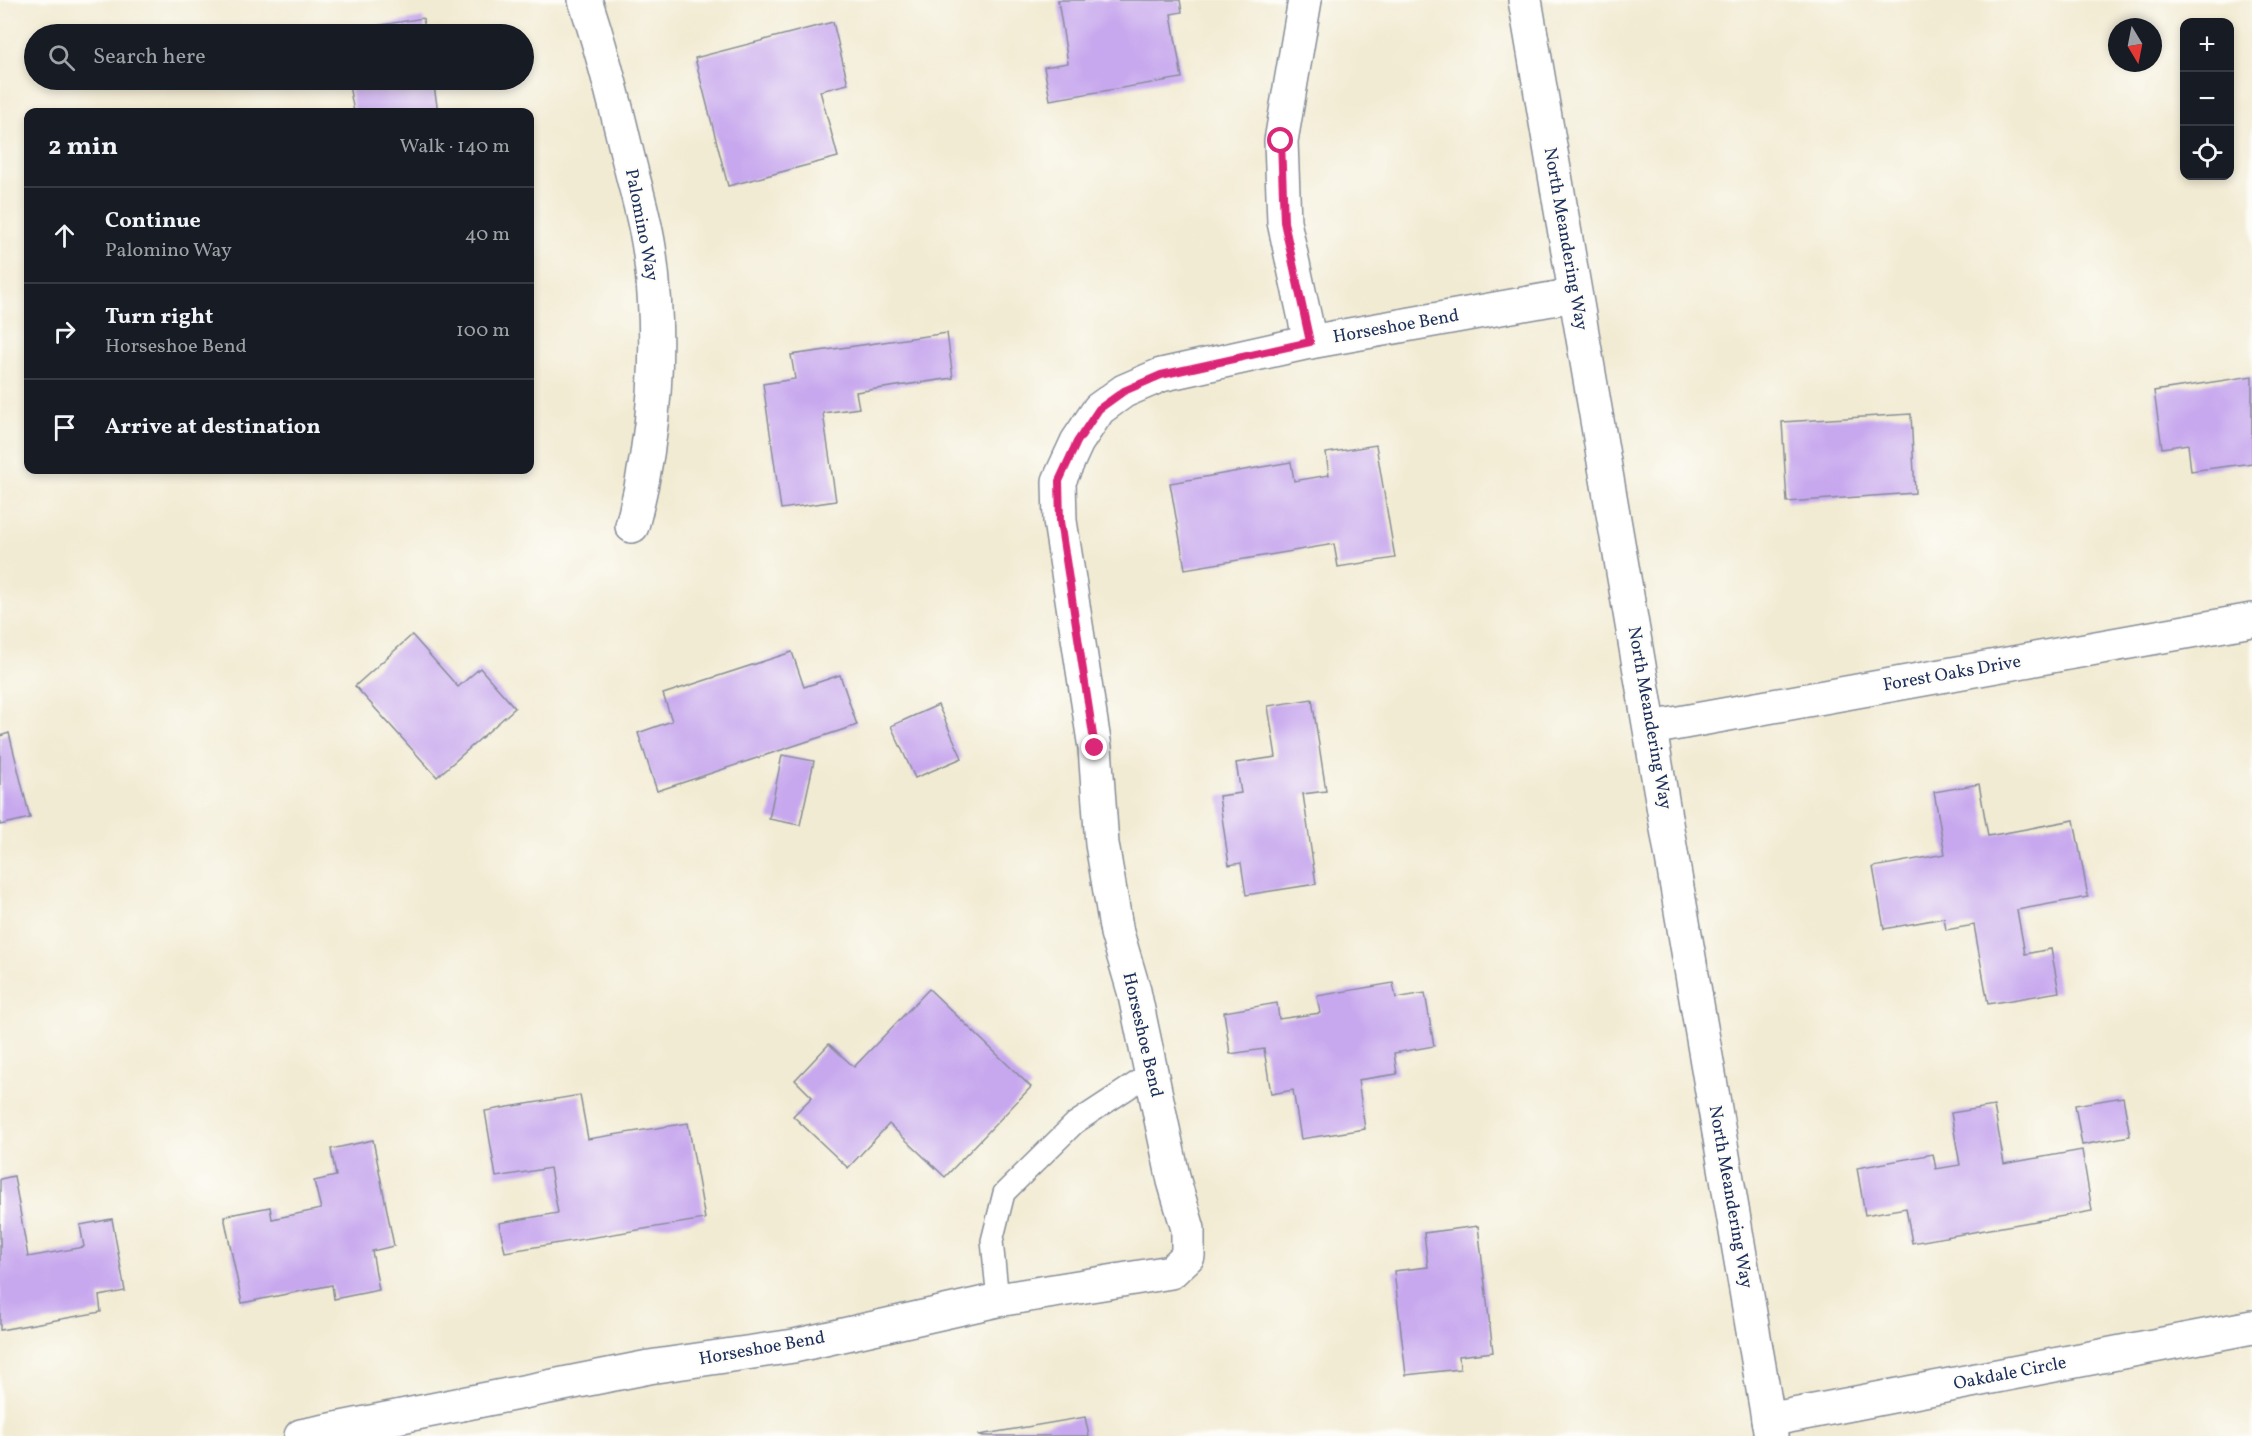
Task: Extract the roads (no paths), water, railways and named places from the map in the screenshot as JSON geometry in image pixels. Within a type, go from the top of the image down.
[{"type":"street","name":"Palomino Way","points":[[585,0],[605,57],[650,253],[656,317],[651,434],[643,482],[632,526]]},
{"type":"street","points":[[1305,0],[1281,141],[1284,222],[1310,342]]},
{"type":"street","name":"North Meandering Way","points":[[1525,0],[1769,1428]]},
{"type":"street","name":"Horseshoe Bend","points":[[301,1436],[649,1367],[794,1346],[998,1300],[1171,1272],[1188,1256],[1188,1229],[1174,1181],[1134,991],[1117,933],[1102,844],[1095,748],[1060,521],[1059,481],[1077,442],[1099,409],[1124,391],[1161,375],[1310,342],[1574,295]]},
{"type":"street","name":"Forest Oaks Drive","points":[[1651,728],[2252,620]]},
{"type":"street","name":"Oakdale Circle","points":[[1769,1428],[2252,1328]]},
{"type":"lane","points":[[998,1300],[992,1241],[1004,1193],[1075,1123],[1151,1073]]}]
